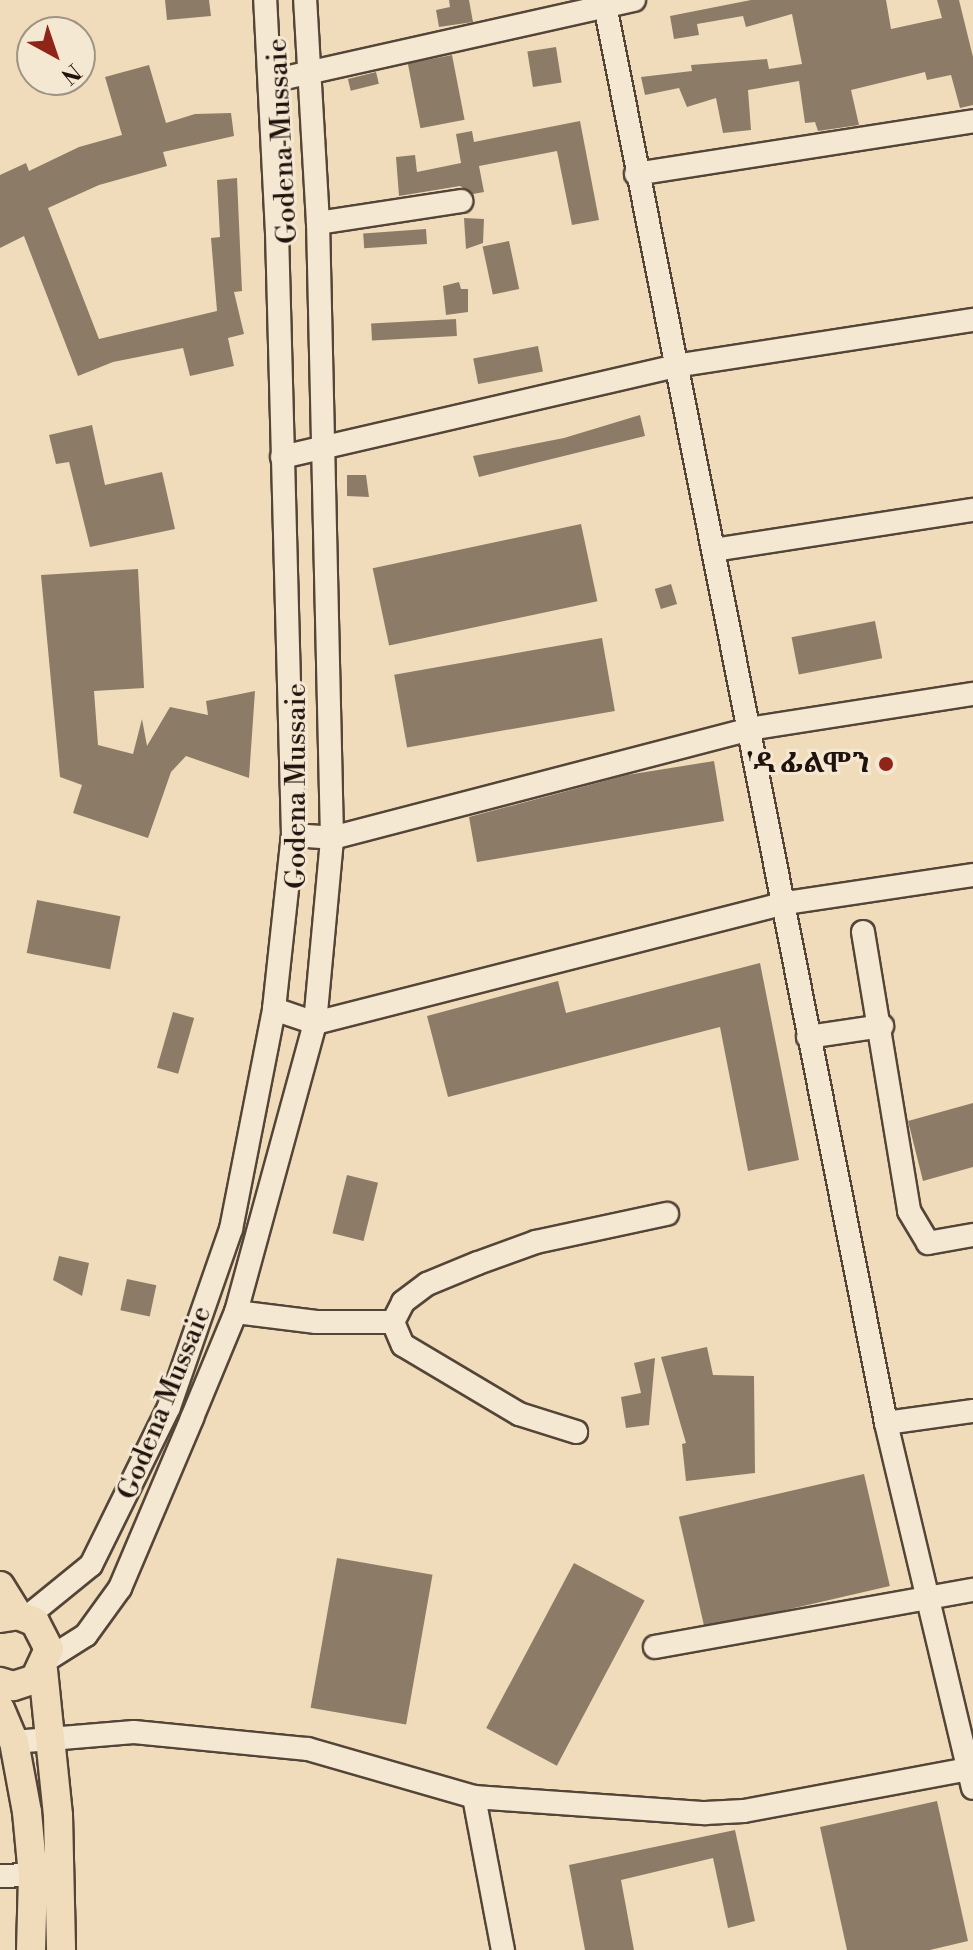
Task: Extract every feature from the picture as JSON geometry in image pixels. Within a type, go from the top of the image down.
[{"type":"main road","points":[[0,1586],[15,1617],[48,1639],[46,1664],[61,1950]]},
{"type":"main road","points":[[0,1682],[24,1684],[46,1664]]},
{"type":"main road","points":[[0,1709],[14,1742],[33,1875],[31,1950]]},
{"type":"street","name":"Godena Mussaie","points":[[15,1617],[91,1565],[169,1407],[231,1229],[274,1009],[293,835],[271,81],[265,0]]},
{"type":"street","name":"Godena Mussaie","points":[[46,1664],[86,1635],[120,1588],[192,1418],[236,1312],[315,1023],[332,838],[318,223],[305,0]]},
{"type":"street","points":[[271,81],[311,75],[604,2],[634,0]]},
{"type":"street","points":[[14,1742],[50,1735],[134,1732],[308,1749],[474,1797],[731,1812],[972,1775],[886,1423],[808,1037],[786,903],[636,174],[604,2]]},
{"type":"street","points":[[636,174],[973,121]]},
{"type":"street","points":[[318,223],[461,201]]},
{"type":"street","points":[[282,457],[675,366],[973,320]]},
{"type":"street","points":[[714,550],[973,510]]},
{"type":"street","points":[[293,835],[332,838],[749,729],[973,694]]},
{"type":"street","points":[[274,1009],[315,1023],[786,903],[973,875]]},
{"type":"street","points":[[863,932],[882,1026],[915,1228],[928,1243],[973,1235]]},
{"type":"street","points":[[808,1037],[882,1026]]},
{"type":"street","points":[[393,1322],[403,1302],[427,1284],[478,1263],[536,1242],[667,1214]]},
{"type":"street","points":[[236,1312],[316,1322],[393,1322]]},
{"type":"street","points":[[393,1322],[403,1345],[519,1414],[576,1432]]},
{"type":"street","points":[[169,1407],[192,1418]]},
{"type":"street","points":[[886,1423],[973,1411]]},
{"type":"street","points":[[655,1647],[973,1590]]},
{"type":"street","points":[[474,1797],[503,1950]]},
{"type":"street","points":[[0,1876],[33,1875]]},
{"type":"building","points":[[165,0],[209,0],[211,16],[167,20]]},
{"type":"building","points":[[449,0],[469,0],[473,22],[439,27],[436,10],[450,7]]},
{"type":"building","points":[[751,0],[886,0],[891,29],[942,18],[937,0],[959,0],[973,57],[973,105],[960,108],[951,75],[927,80],[925,72],[851,90],[859,125],[818,131],[815,122],[805,123],[799,81],[748,90],[751,130],[723,133],[716,98],[687,107],[679,88],[645,95],[641,77],[692,71],[691,65],[767,59],[769,69],[802,64],[792,14],[746,27],[743,16],[697,24],[699,35],[674,39],[670,16]]},
{"type":"building","points":[[556,47],[562,83],[533,87],[527,52]]},
{"type":"building","points":[[452,55],[465,120],[420,128],[408,64]]},
{"type":"building","points":[[149,65],[166,123],[195,114],[231,113],[234,136],[163,152],[167,166],[99,185],[48,208],[99,339],[217,311],[211,238],[220,237],[217,180],[237,178],[242,291],[234,292],[244,334],[228,338],[234,366],[190,376],[183,348],[113,362],[78,376],[24,236],[0,248],[0,175],[26,163],[29,171],[79,147],[122,135],[105,77]]},
{"type":"building","points":[[376,72],[379,84],[351,91],[348,79]]},
{"type":"building","points":[[580,121],[599,220],[572,225],[557,151],[479,166],[484,192],[473,194],[460,186],[399,196],[396,157],[415,155],[417,172],[461,163],[456,134],[472,131],[474,142]]},
{"type":"building","points":[[464,218],[484,219],[483,243],[466,249]]},
{"type":"building","points":[[426,229],[427,244],[364,248],[363,233]]},
{"type":"building","points":[[509,241],[519,289],[493,295],[483,247]]},
{"type":"building","points":[[459,282],[461,289],[468,289],[468,312],[446,315],[443,286]]},
{"type":"building","points":[[456,319],[457,336],[372,340],[371,323]]},
{"type":"building","points":[[538,346],[543,372],[478,384],[473,359]]},
{"type":"building","points":[[640,415],[645,436],[479,477],[473,456],[564,438]]},
{"type":"building","points":[[92,425],[105,485],[162,472],[175,529],[90,547],[69,462],[56,464],[49,435]]},
{"type":"building","points":[[347,475],[366,475],[369,497],[347,496]]},
{"type":"building","points":[[581,524],[597,601],[389,646],[373,568]]},
{"type":"building","points":[[138,569],[144,688],[94,691],[98,745],[133,754],[142,719],[147,746],[170,707],[208,715],[206,701],[255,691],[249,778],[186,756],[171,772],[148,838],[73,813],[82,785],[60,777],[41,575]]},
{"type":"building","points":[[671,584],[677,604],[661,609],[655,589]]},
{"type":"building","points":[[875,621],[882,658],[799,675],[792,637]]},
{"type":"building","points":[[602,638],[615,711],[407,748],[394,675]]},
{"type":"building","points":[[714,761],[724,821],[477,862],[469,817],[627,775]]},
{"type":"building","points":[[37,900],[120,916],[110,969],[27,953]]},
{"type":"building","points":[[760,963],[799,1160],[748,1171],[720,1027],[448,1097],[427,1016],[558,981],[566,1013]]},
{"type":"building","points":[[173,1012],[194,1018],[178,1074],[157,1068]]},
{"type":"building","points":[[973,1103],[973,1167],[923,1181],[908,1121]]},
{"type":"building","points":[[347,1175],[378,1183],[364,1241],[332,1233]]},
{"type":"building","points":[[59,1256],[89,1263],[82,1296],[53,1280]]},
{"type":"building","points":[[127,1279],[156,1285],[150,1317],[120,1310]]},
{"type":"building","points":[[707,1347],[713,1375],[754,1376],[755,1473],[686,1481],[682,1444],[686,1443],[661,1357]]},
{"type":"building","points":[[655,1358],[649,1425],[626,1428],[621,1397],[641,1393],[634,1363]]},
{"type":"building","points":[[864,1474],[890,1586],[705,1629],[679,1517]]},
{"type":"building","points":[[337,1558],[433,1575],[406,1725],[311,1708]]},
{"type":"building","points":[[574,1563],[645,1601],[557,1766],[486,1728]]},
{"type":"building","points":[[937,1801],[968,1941],[930,1950],[847,1950],[820,1827]]},
{"type":"building","points":[[735,1830],[755,1921],[728,1928],[713,1858],[621,1880],[634,1950],[585,1950],[569,1865]]},
{"type":"place","name":"'ዳ ፊልሞን","points":[[886,764]]}]
